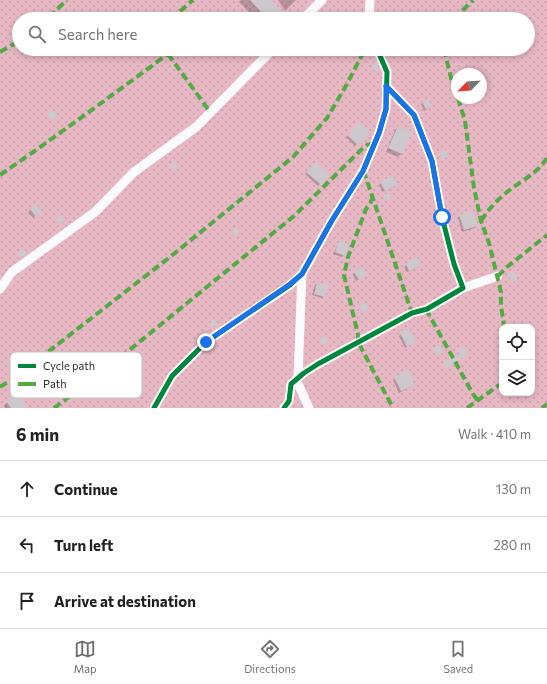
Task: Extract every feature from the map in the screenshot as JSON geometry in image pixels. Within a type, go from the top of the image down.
[{"type":"street","points":[[310,12],[322,0]]},
{"type":"street","points":[[369,12],[370,0]]},
{"type":"street","points":[[0,290],[12,272],[95,212],[134,172],[196,126],[266,56]]},
{"type":"street","points":[[154,408],[172,376],[206,342],[290,284],[302,274],[331,222],[363,171],[379,133],[386,109],[387,72],[380,56]]},
{"type":"street","points":[[386,86],[414,115],[432,161],[442,217],[454,264],[463,288]]},
{"type":"street","points":[[302,274],[297,378],[309,408]]},
{"type":"street","points":[[284,408],[289,401],[290,384],[318,364],[367,336],[412,313],[427,309],[463,288],[498,276]]},
{"type":"shaded area","points":[[0,0],[547,0],[547,408],[0,408]]},
{"type":"building","points":[[250,0],[271,0],[282,12],[261,12]]},
{"type":"building","points":[[375,61],[379,69],[377,72],[371,68]]},
{"type":"building","points":[[429,99],[432,107],[426,109],[422,102]]},
{"type":"building","points":[[53,110],[58,117],[52,120],[47,113]]},
{"type":"building","points":[[360,122],[370,132],[358,145],[347,135]]},
{"type":"building","points":[[398,126],[412,132],[402,154],[388,148]]},
{"type":"building","points":[[447,150],[449,157],[442,159],[440,152]]},
{"type":"building","points":[[174,162],[179,168],[175,171],[170,166]]},
{"type":"building","points":[[315,162],[330,175],[321,185],[306,172]]},
{"type":"building","points":[[392,175],[398,184],[385,191],[380,182]]},
{"type":"building","points":[[389,193],[391,199],[385,201],[383,195]]},
{"type":"building","points":[[36,204],[42,211],[36,217],[30,209]]},
{"type":"building","points":[[473,211],[478,226],[464,230],[459,215]]},
{"type":"building","points":[[61,215],[65,220],[60,224],[56,219]]},
{"type":"building","points":[[236,227],[240,232],[235,236],[231,231]]},
{"type":"building","points":[[339,241],[349,245],[345,256],[335,252]]},
{"type":"building","points":[[22,249],[27,253],[22,257],[17,254]]},
{"type":"building","points":[[417,257],[421,265],[409,271],[406,264]]},
{"type":"building","points":[[362,267],[367,275],[359,280],[354,272]]},
{"type":"building","points":[[512,271],[518,277],[514,282],[507,276]]},
{"type":"building","points":[[317,282],[328,285],[325,297],[314,294]]},
{"type":"building","points":[[364,302],[369,309],[363,313],[359,305]]},
{"type":"building","points":[[215,318],[218,324],[213,327],[210,322]]},
{"type":"building","points":[[409,328],[416,342],[407,347],[400,333]]},
{"type":"building","points":[[325,336],[328,342],[322,345],[319,339]]},
{"type":"building","points":[[440,345],[444,352],[437,355],[433,348]]},
{"type":"building","points":[[464,347],[468,355],[446,368],[443,362],[460,353],[458,350]]},
{"type":"building","points":[[408,370],[415,385],[401,391],[394,377]]},
{"type":"building","points":[[10,398],[20,398],[27,408],[11,408],[6,401]]},
{"type":"marked path","points":[[54,12],[67,0]]},
{"type":"marked path","points":[[179,12],[193,0]]},
{"type":"marked path","points":[[461,12],[473,0]]},
{"type":"marked path","points":[[0,52],[12,45]]},
{"type":"marked path","points":[[0,175],[165,56]]},
{"type":"marked path","points":[[169,56],[210,112]]},
{"type":"marked path","points":[[48,352],[170,257],[293,157],[327,118],[361,56]]},
{"type":"marked path","points":[[446,56],[451,78]]},
{"type":"marked path","points":[[460,104],[465,121],[474,188],[481,221],[489,243],[501,292],[504,324]]},
{"type":"marked path","points":[[127,352],[294,216],[362,149],[367,145],[375,143]]},
{"type":"marked path","points":[[481,221],[489,209],[499,199],[538,169],[547,158]]},
{"type":"marked path","points":[[363,171],[412,313]]},
{"type":"marked path","points":[[373,196],[366,209],[348,257],[344,275],[358,335],[358,342],[393,408]]},
{"type":"marked path","points":[[498,276],[547,235]]},
{"type":"marked path","points":[[427,309],[478,401]]},
{"type":"marked path","points":[[0,387],[10,381]]},
{"type":"marked path","points":[[467,408],[499,385]]},
{"type":"marked path","points":[[54,408],[68,398]]},
{"type":"marked path","points":[[542,408],[547,404]]},
{"type":"cycle path","points":[[154,408],[172,376],[206,342],[290,285],[302,274],[331,222],[363,171],[379,133],[386,109],[387,72],[380,56]]},
{"type":"cycle path","points":[[284,408],[289,401],[291,384],[304,373],[412,313],[427,309],[463,288],[454,264],[442,217],[432,161],[414,115],[386,86]]},
{"type":"route","points":[[206,342],[290,284],[302,274],[331,222],[363,171],[379,133],[386,109],[386,86],[414,115],[432,161],[442,217]]}]
